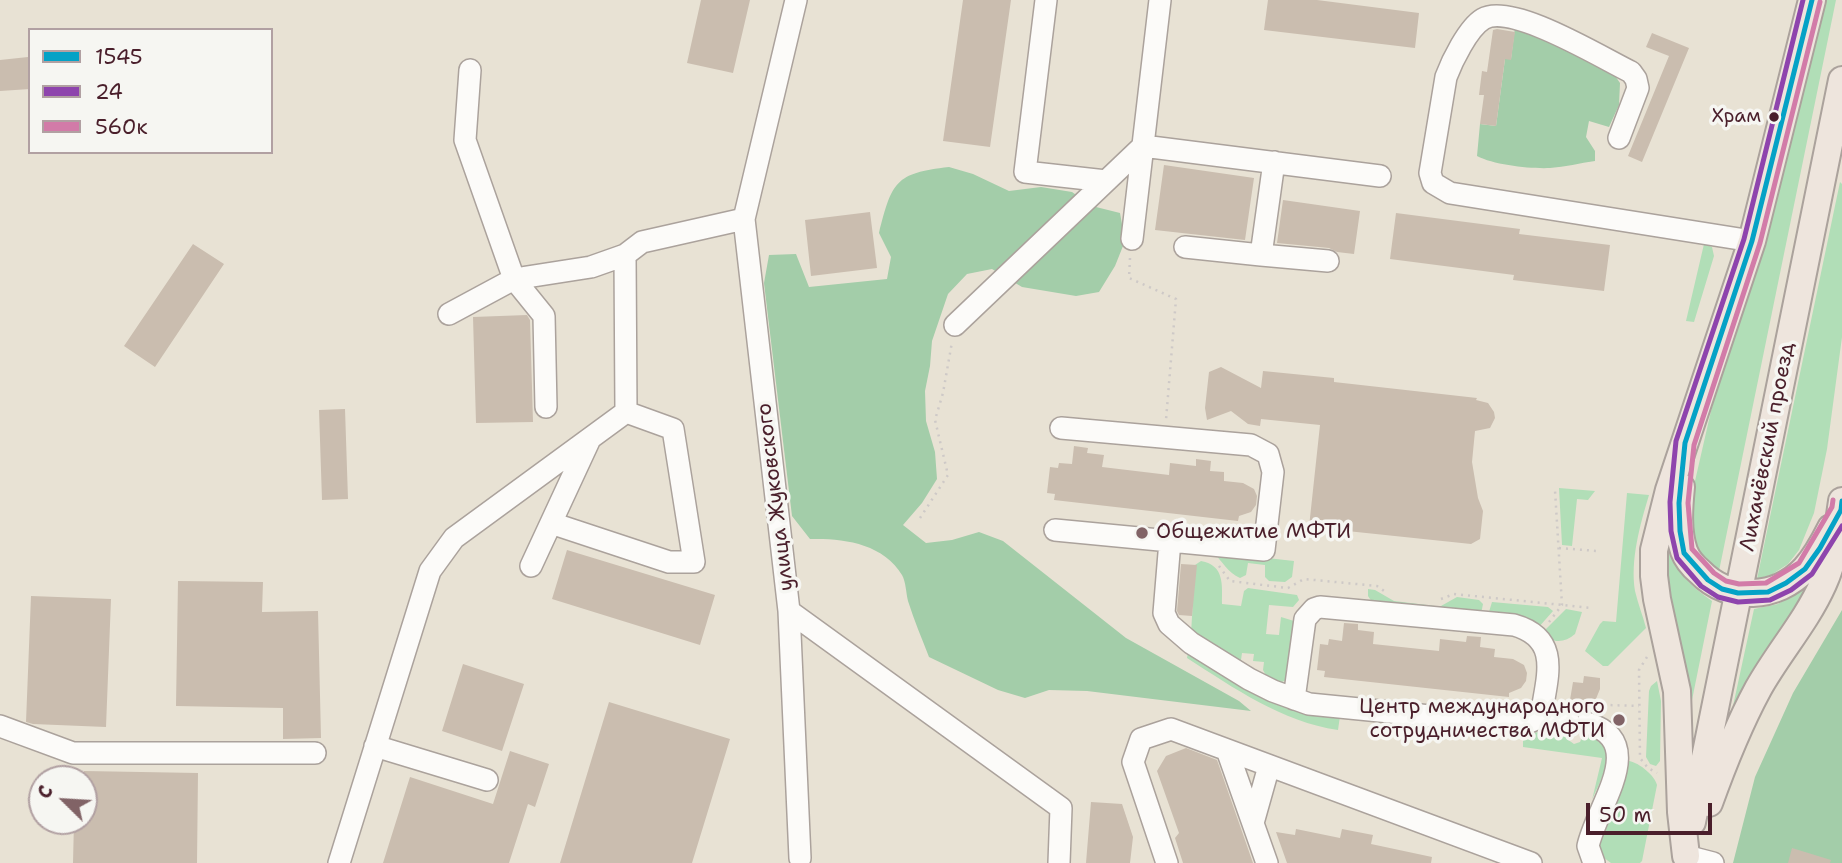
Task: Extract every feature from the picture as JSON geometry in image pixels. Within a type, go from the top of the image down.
[{"type":"main road","points":[[1685,859],[1677,691],[1654,576],[1654,550],[1685,443],[1752,242],[1812,0]]},
{"type":"main road","name":"Лихачёвский проезд","points":[[1685,859],[1842,80]]},
{"type":"main road","points":[[1685,443],[1679,503],[1684,552],[1708,580],[1722,589],[1738,593],[1768,592],[1786,583],[1805,569],[1820,548],[1841,505]]},
{"type":"main road","points":[[1685,859],[1740,725],[1765,677],[1824,583],[1837,536],[1841,505]]},
{"type":"street","name":"улица Жуковского","points":[[796,0],[744,219],[789,611],[1061,808],[1059,863]]},
{"type":"street","points":[[1046,0],[1025,172],[1106,181]]},
{"type":"street","points":[[1132,239],[1160,0]]},
{"type":"street","points":[[1619,138],[1638,88],[1631,72],[1542,27],[1519,18],[1494,16],[1484,18],[1474,27],[1451,63],[1446,77],[1430,173],[1433,183],[1450,193],[1752,242]]},
{"type":"street","points":[[470,70],[465,140],[514,279],[544,316],[546,407]]},
{"type":"street","points":[[955,325],[1143,146]]},
{"type":"street","points":[[1143,146],[1380,176]]},
{"type":"street","points":[[1261,254],[1274,162]]},
{"type":"street","points":[[449,314],[514,279],[592,267],[625,255],[642,242],[744,219]]},
{"type":"street","points":[[1185,247],[1328,261]]},
{"type":"street","points":[[625,255],[626,412]]},
{"type":"street","points":[[339,863],[430,571],[454,537],[626,412]]},
{"type":"street","points":[[551,523],[669,562],[694,562],[673,429],[626,412]]},
{"type":"street","points":[[1055,530],[1264,550],[1273,472],[1268,454],[1251,445],[1062,428]]},
{"type":"street","points":[[531,566],[591,437]]},
{"type":"street","points":[[1170,541],[1164,613],[1169,624],[1191,643],[1249,678],[1294,699],[1309,704],[1511,724],[1525,724],[1541,717],[1583,723],[1602,729],[1613,738],[1619,751],[1619,760],[1590,837],[1589,853],[1594,863]]},
{"type":"street","points":[[1294,699],[1306,619],[1314,609],[1320,607],[1514,625],[1529,631],[1541,641],[1549,659],[1541,717]]},
{"type":"street","points":[[789,611],[800,858]]},
{"type":"street","points":[[0,726],[73,753],[314,753]]},
{"type":"street","points":[[1167,863],[1133,762],[1140,739],[1171,729],[1531,863]]},
{"type":"street","points":[[375,746],[487,780]]},
{"type":"street","points":[[1227,750],[1267,863]]},
{"type":"street","points":[[1253,823],[1269,766]]},
{"type":"street","points":[[1685,859],[1713,863]]},
{"type":"path","points":[[1132,239],[1129,278],[1176,299],[1165,438]]},
{"type":"path","points":[[920,518],[948,475],[935,419],[943,393],[955,325]]},
{"type":"path","points":[[1549,622],[1562,605],[1555,490]]},
{"type":"path","points":[[1559,548],[1597,551]]},
{"type":"path","points":[[1217,563],[1230,581],[1287,588],[1304,579],[1377,586],[1394,597]]},
{"type":"path","points":[[1434,601],[1454,594],[1592,608]]},
{"type":"path","points":[[1655,649],[1645,658],[1639,670],[1640,758],[1647,768],[1663,775]]},
{"type":"path","points":[[1583,723],[1601,706],[1640,706]]},
{"type":"green space","points":[[1826,0],[1836,0],[1719,571],[1705,562],[1693,543],[1690,503],[1711,411]]},
{"type":"green space","points":[[1515,27],[1609,67],[1620,83],[1619,105],[1609,127],[1589,121],[1586,137],[1595,151],[1595,161],[1533,168],[1503,164],[1477,156],[1480,124],[1496,126],[1505,59],[1511,59]]},
{"type":"green space","points":[[949,167],[973,174],[1009,191],[1041,187],[1072,192],[1092,206],[1120,213],[1125,241],[1115,266],[1099,292],[1076,296],[1022,287],[992,269],[967,274],[948,294],[932,341],[925,391],[926,421],[935,452],[937,479],[922,503],[903,525],[926,543],[952,540],[979,532],[1003,541],[1126,638],[1239,701],[1251,711],[1087,691],[1049,690],[1025,698],[998,690],[929,657],[908,601],[903,578],[894,564],[873,549],[861,545],[810,539],[792,516],[764,283],[769,255],[796,254],[809,287],[887,279],[891,257],[879,233],[893,191],[907,177],[931,169]]},
{"type":"green space","points":[[1840,182],[1842,337],[1827,449],[1814,513],[1799,550],[1788,564],[1771,575],[1757,579]]},
{"type":"green space","points":[[1704,244],[1712,247],[1714,256],[1694,322],[1686,321]]},
{"type":"green space","points":[[1559,488],[1595,491],[1588,500],[1577,499],[1572,546],[1562,545]]},
{"type":"green space","points":[[1627,493],[1649,495],[1639,530],[1634,567],[1635,591],[1646,628],[1608,666],[1603,666],[1585,651],[1603,621],[1616,622]]},
{"type":"green space","points":[[1666,545],[1684,577],[1712,601],[1690,710],[1664,596]]},
{"type":"green space","points":[[1213,552],[1294,561],[1292,577],[1285,582],[1269,581],[1265,577],[1265,565],[1248,563],[1246,575],[1240,578]]},
{"type":"green space","points":[[1201,561],[1209,563],[1218,572],[1222,584],[1222,604],[1241,606],[1244,591],[1248,588],[1297,595],[1299,600],[1293,607],[1269,605],[1266,634],[1279,635],[1281,617],[1294,621],[1287,680],[1279,683],[1268,679],[1263,670],[1264,662],[1253,661],[1254,654],[1242,653],[1238,662],[1191,634],[1195,565]]},
{"type":"green space","points":[[1368,589],[1394,601],[1441,606],[1457,597],[1479,600],[1483,604],[1481,614],[1372,602]]},
{"type":"green space","points":[[1802,589],[1804,594],[1737,706],[1733,706],[1754,609],[1778,604]]},
{"type":"green space","points":[[1492,602],[1548,607],[1553,611],[1538,628],[1488,615]]},
{"type":"green space","points":[[1566,609],[1582,612],[1575,634],[1558,641],[1546,637],[1542,633]]},
{"type":"green space","points":[[1842,610],[1842,863],[1733,863],[1755,777],[1793,693]]},
{"type":"green space","points":[[1188,652],[1340,716],[1338,730],[1297,720],[1278,712],[1187,658]]},
{"type":"green space","points":[[1657,681],[1661,701],[1660,761],[1656,766],[1650,764],[1646,757],[1649,691]]},
{"type":"green space","points":[[1547,730],[1567,732],[1567,739],[1574,744],[1580,742],[1584,733],[1603,743],[1606,761],[1592,800],[1602,758],[1523,747],[1523,741],[1529,734]]},
{"type":"green space","points":[[1629,761],[1646,770],[1657,785],[1642,861],[1611,863],[1600,855],[1600,838]]},
{"type":"building","points":[[701,0],[750,0],[733,73],[687,63]]},
{"type":"building","points":[[963,0],[1011,0],[990,147],[943,141]]},
{"type":"building","points":[[1268,0],[1317,0],[1419,13],[1415,48],[1264,30]]},
{"type":"building","points":[[1493,30],[1515,32],[1511,60],[1505,59],[1496,126],[1480,124],[1484,95],[1479,95],[1482,71],[1487,72]]},
{"type":"building","points":[[1652,33],[1689,48],[1642,162],[1628,156],[1669,56],[1646,47]]},
{"type":"building","points":[[28,57],[28,89],[0,91],[0,60]]},
{"type":"building","points":[[1164,165],[1254,178],[1245,240],[1155,230]]},
{"type":"building","points":[[1283,200],[1360,211],[1354,254],[1329,248],[1277,243]]},
{"type":"building","points":[[870,212],[877,268],[811,276],[805,220]]},
{"type":"building","points":[[1396,213],[1520,229],[1519,234],[1610,245],[1604,291],[1513,280],[1514,275],[1390,259]]},
{"type":"building","points":[[193,244],[224,264],[155,367],[124,346]]},
{"type":"building","points":[[527,315],[530,320],[533,422],[476,423],[473,317]]},
{"type":"building","points":[[1221,367],[1261,388],[1263,371],[1477,398],[1476,400],[1488,403],[1495,418],[1490,428],[1475,431],[1472,462],[1483,511],[1480,539],[1471,544],[1309,527],[1320,425],[1261,419],[1260,426],[1248,424],[1231,411],[1207,420],[1205,408],[1209,372]]},
{"type":"building","points":[[345,409],[348,499],[322,500],[319,410]]},
{"type":"building","points":[[1074,446],[1088,448],[1087,453],[1104,455],[1102,467],[1169,475],[1170,463],[1196,466],[1196,459],[1211,461],[1210,471],[1224,472],[1224,481],[1243,483],[1254,489],[1257,496],[1256,505],[1251,512],[1239,516],[1238,521],[1054,500],[1055,494],[1047,493],[1050,467],[1058,468],[1059,463],[1072,464]]},
{"type":"building","points":[[567,550],[715,595],[700,645],[552,599]]},
{"type":"building","points":[[1181,564],[1197,565],[1192,616],[1179,615],[1177,611]]},
{"type":"building","points":[[178,581],[263,582],[262,612],[318,611],[321,738],[283,739],[283,708],[176,706]]},
{"type":"building","points":[[31,596],[111,599],[106,727],[26,722]]},
{"type":"building","points":[[1344,623],[1358,624],[1358,630],[1374,632],[1373,644],[1439,651],[1440,639],[1466,642],[1467,636],[1481,637],[1480,647],[1495,649],[1494,657],[1513,659],[1524,665],[1526,681],[1521,688],[1509,693],[1509,697],[1324,677],[1325,671],[1317,670],[1320,644],[1328,645],[1329,639],[1342,641]]},
{"type":"building","points":[[463,664],[524,684],[502,751],[442,731]]},
{"type":"building","points":[[1584,676],[1600,678],[1600,689],[1591,711],[1579,713],[1569,706],[1573,682],[1583,683]]},
{"type":"building","points":[[609,702],[730,739],[692,863],[560,863]]},
{"type":"building","points":[[1186,748],[1217,760],[1253,863],[1183,863],[1175,838],[1179,833],[1157,771],[1166,756]]},
{"type":"building","points":[[510,751],[549,764],[535,807],[528,804],[509,863],[383,863],[410,777],[493,804]]},
{"type":"building","points":[[98,771],[198,773],[197,863],[73,863],[74,835],[98,835]]},
{"type":"building","points":[[1091,802],[1122,804],[1133,837],[1130,863],[1086,863]]},
{"type":"building","points":[[1296,829],[1340,838],[1342,829],[1373,835],[1371,844],[1432,857],[1431,863],[1287,863],[1276,832],[1295,835]]},
{"type":"building","points":[[1792,848],[1831,860],[1830,863],[1788,863]]},
{"type":"transit line","name":"24","points":[[1803,0],[1744,239],[1676,441],[1670,502],[1671,531],[1677,558],[1701,586],[1718,597],[1738,602],[1770,600],[1791,590],[1812,574],[1842,526]]},
{"type":"transit line","name":"1545","points":[[1812,0],[1752,241],[1685,443],[1679,503],[1684,553],[1708,580],[1722,589],[1738,593],[1768,592],[1805,569],[1841,510],[1842,501]]},
{"type":"transit line","name":"560к","points":[[1820,2],[1760,243],[1694,445],[1688,503],[1692,549],[1714,573],[1726,581],[1739,584],[1766,583],[1799,563],[1832,507],[1833,500]]},
{"type":"place","name":"Храм","points":[[1774,117]]},
{"type":"place","name":"Общежитие МФТИ","points":[[1142,533]]},
{"type":"place","name":"Центр международного сотрудничества МФТИ","points":[[1619,720]]}]
